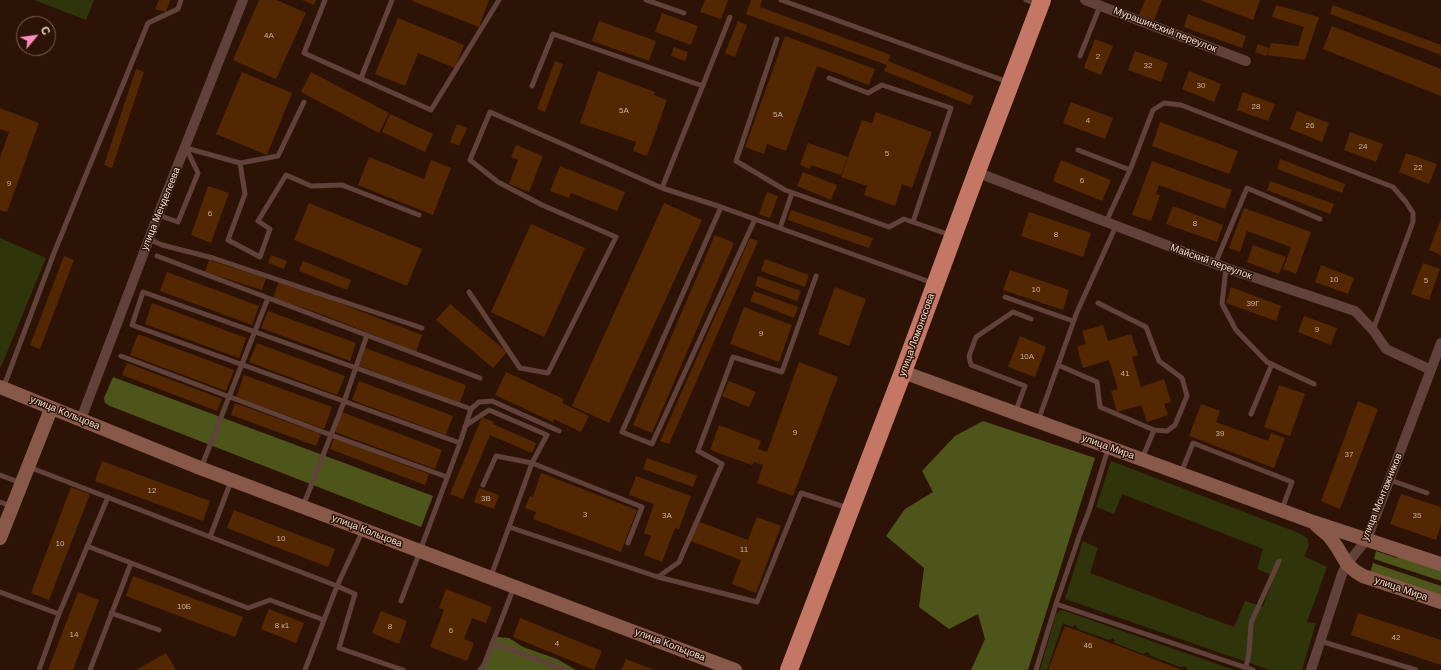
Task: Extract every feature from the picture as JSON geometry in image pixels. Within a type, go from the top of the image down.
[{"type":"highway","name":"улица Ломоносова","points":[[789,670],[936,284],[1010,83],[1036,2]]},
{"type":"street","name":"улица Менделеева","points":[[80,419],[158,215],[186,148],[243,0]]},
{"type":"street","name":"Мурашинский переулок","points":[[1085,0],[1246,60]]},
{"type":"street","name":"Майский переулок","points":[[976,172],[1215,264],[1355,311],[1373,330],[1386,349],[1431,370]]},
{"type":"street","name":"улица Монтажников","points":[[1311,670],[1342,574],[1347,564],[1368,539],[1441,343]]},
{"type":"street","name":"улица Мира","points":[[903,372],[1281,511],[1441,564]]},
{"type":"street","name":"улица Кольцова","points":[[2,387],[200,468],[735,670]]},
{"type":"street","points":[[0,538],[6,504],[22,483],[51,408]]},
{"type":"street","name":"улица Мира","points":[[1313,522],[1329,536],[1347,564],[1355,571],[1363,576],[1441,602]]},
{"type":"lane","points":[[2,387],[54,253],[148,23],[178,9],[181,0]]},
{"type":"lane","points":[[325,0],[304,53],[431,110],[499,0]]},
{"type":"lane","points":[[361,78],[392,0]]},
{"type":"lane","points":[[646,0],[684,13]]},
{"type":"lane","points":[[781,0],[1010,83]]},
{"type":"lane","points":[[1080,56],[1100,6]]},
{"type":"lane","points":[[662,188],[730,18]]},
{"type":"lane","points":[[532,86],[553,34],[702,86]]},
{"type":"lane","points":[[777,39],[736,161],[792,193],[889,227],[904,218],[953,236]]},
{"type":"lane","points":[[829,78],[868,92],[882,85],[951,108],[913,222]]},
{"type":"lane","points":[[186,148],[240,163],[278,156],[304,102]]},
{"type":"lane","points":[[1038,422],[1153,110],[1164,103],[1181,105],[1393,187],[1406,202],[1412,214],[1413,222],[1373,330]]},
{"type":"lane","points":[[469,292],[520,368],[548,373],[616,236],[542,205],[498,182],[470,160],[490,112],[662,188],[721,207],[936,284]]},
{"type":"lane","points":[[158,215],[178,222],[198,173],[186,148]]},
{"type":"lane","points":[[1078,150],[1130,170]]},
{"type":"lane","points":[[240,163],[245,194],[228,240],[260,257],[270,229],[258,221],[286,175],[311,186],[342,185],[419,215]]},
{"type":"lane","points":[[1215,264],[1247,188],[1320,219]]},
{"type":"lane","points":[[780,228],[792,193]]},
{"type":"lane","points":[[721,207],[622,432],[652,444],[755,219]]},
{"type":"lane","points":[[149,239],[162,245],[213,258],[422,328]]},
{"type":"lane","points":[[157,256],[480,378]]},
{"type":"lane","points":[[1226,268],[1222,304],[1236,330],[1267,362],[1314,384]]},
{"type":"lane","points":[[658,577],[679,562],[722,464],[698,451],[733,357],[782,372],[816,276]]},
{"type":"lane","points":[[460,443],[132,325],[143,292],[470,408]]},
{"type":"lane","points":[[1004,297],[1074,321]]},
{"type":"lane","points":[[200,468],[268,298]]},
{"type":"lane","points":[[1058,365],[1097,382],[1100,407],[1154,430],[1167,431],[1175,425],[1187,396],[1182,378],[1159,361],[1146,327],[1098,302]]},
{"type":"lane","points":[[1015,414],[1025,386],[971,365],[968,356],[976,337],[1014,312],[1031,319]]},
{"type":"lane","points":[[303,507],[344,402],[367,335]]},
{"type":"lane","points":[[121,356],[331,436],[448,477]]},
{"type":"lane","points":[[1251,414],[1272,364]]},
{"type":"lane","points":[[401,600],[448,477],[470,408],[479,402],[492,401],[559,431]]},
{"type":"lane","points":[[465,426],[489,410],[547,435],[532,463],[490,577]]},
{"type":"lane","points":[[1142,460],[1154,430]]},
{"type":"lane","points":[[1180,474],[1193,442],[1292,482],[1281,511]]},
{"type":"lane","points":[[1036,670],[1056,604],[1089,511],[1109,448]]},
{"type":"lane","points":[[483,485],[496,456],[532,463],[642,507],[628,544]]},
{"type":"lane","points":[[28,466],[355,594],[339,648],[403,670]]},
{"type":"lane","points":[[0,475],[22,483]]},
{"type":"lane","points":[[210,537],[232,480]]},
{"type":"lane","points":[[1390,480],[1427,493]]},
{"type":"lane","points":[[509,527],[658,577],[757,602],[801,493],[851,509]]},
{"type":"lane","points":[[39,670],[59,614],[108,497]]},
{"type":"lane","points":[[305,670],[337,586],[363,530]]},
{"type":"lane","points":[[87,546],[248,608],[270,600],[324,620]]},
{"type":"lane","points":[[1246,667],[1249,653],[1251,623],[1279,561]]},
{"type":"lane","points":[[90,670],[130,563]]},
{"type":"lane","points":[[482,670],[514,586]]},
{"type":"lane","points":[[0,592],[59,614]]},
{"type":"lane","points":[[1056,604],[1254,670]]},
{"type":"lane","points":[[111,613],[159,630]]},
{"type":"lane","points":[[1320,641],[1416,670]]},
{"type":"lane","points":[[492,643],[566,670]]},
{"type":"green space","points":[[34,0],[94,0],[86,20]]},
{"type":"green space","points":[[0,238],[46,258],[1,367],[0,366]]},
{"type":"green space","points":[[113,377],[433,496],[421,527],[110,406],[105,403],[104,398]]},
{"type":"green space","points":[[983,421],[1095,458],[1028,670],[971,670],[985,639],[978,614],[949,629],[919,607],[924,568],[886,536],[905,509],[933,492],[922,471],[955,436]]},
{"type":"green space","points":[[1111,461],[1299,533],[1307,538],[1309,545],[1304,556],[1327,567],[1307,622],[1316,623],[1302,670],[1270,670],[1065,599],[1083,541],[1098,548],[1090,573],[1234,627],[1245,601],[1263,607],[1274,576],[1257,569],[1263,549],[1122,494],[1114,514],[1096,507]]},
{"type":"green space","points":[[1376,551],[1397,558],[1398,555],[1441,570],[1441,581],[1374,559]]},
{"type":"green space","points":[[1373,563],[1441,586],[1441,597],[1370,573]]},
{"type":"green space","points":[[1061,610],[1234,670],[1188,670],[1185,666],[1180,667],[1151,656],[1148,652],[1143,654],[1115,643],[1113,638],[1109,640],[1078,629],[1076,625],[1072,627],[1063,623],[1047,670],[1040,670],[1056,614]]},
{"type":"green space","points":[[497,637],[509,638],[523,647],[557,659],[576,670],[477,670],[490,652]]},
{"type":"building","points":[[159,0],[170,0],[166,12],[155,9]]},
{"type":"building","points":[[259,0],[277,0],[306,13],[276,79],[233,60]]},
{"type":"building","points":[[302,0],[316,0],[314,5]]},
{"type":"building","points":[[489,0],[479,27],[412,1]]},
{"type":"building","points":[[705,0],[728,0],[721,19],[700,12]]},
{"type":"building","points":[[751,0],[762,0],[760,7],[891,55],[888,61],[974,96],[970,105],[884,71],[887,65],[746,14]]},
{"type":"building","points":[[1145,0],[1162,0],[1154,20],[1139,15]]},
{"type":"building","points":[[1200,0],[1260,0],[1253,20]]},
{"type":"building","points":[[1276,5],[1319,17],[1305,60],[1267,55],[1271,43],[1298,46],[1304,27],[1272,17]]},
{"type":"building","points":[[1333,5],[1441,45],[1441,55],[1330,14]]},
{"type":"building","points":[[662,13],[698,26],[691,45],[655,32]]},
{"type":"building","points":[[1188,14],[1246,36],[1242,48],[1184,27]]},
{"type":"building","points":[[398,18],[464,45],[455,68],[418,53],[405,86],[375,74]]},
{"type":"building","points":[[599,21],[656,41],[649,61],[592,41]]},
{"type":"building","points":[[738,21],[747,25],[735,57],[725,53]]},
{"type":"building","points":[[1332,26],[1441,69],[1441,96],[1323,49]]},
{"type":"building","points":[[785,36],[875,69],[869,85],[817,66],[786,151],[767,144],[764,154],[745,147]]},
{"type":"building","points":[[1095,39],[1113,46],[1101,75],[1084,68]]},
{"type":"building","points":[[1258,44],[1269,48],[1266,56],[1255,52]]},
{"type":"building","points":[[674,47],[688,52],[685,61],[671,56]]},
{"type":"building","points":[[1135,51],[1168,63],[1161,82],[1128,70]]},
{"type":"building","points":[[555,61],[563,64],[545,112],[537,109]]},
{"type":"building","points":[[136,69],[144,72],[112,168],[104,165]]},
{"type":"building","points":[[598,71],[655,92],[654,95],[667,100],[647,156],[633,151],[636,142],[580,123]]},
{"type":"building","points":[[1189,71],[1221,84],[1214,102],[1182,89]]},
{"type":"building","points":[[242,72],[292,93],[267,155],[216,134]]},
{"type":"building","points":[[311,72],[389,113],[379,133],[301,92]]},
{"type":"building","points":[[1243,92],[1275,104],[1268,121],[1237,110]]},
{"type":"building","points":[[1071,102],[1113,118],[1105,139],[1063,123]]},
{"type":"building","points":[[0,108],[39,123],[7,212],[0,210],[0,158],[9,132],[0,129]]},
{"type":"building","points":[[1297,111],[1329,123],[1322,142],[1290,129]]},
{"type":"building","points":[[876,112],[932,132],[912,188],[902,184],[895,206],[864,195],[867,186],[841,177],[862,120],[872,123]]},
{"type":"building","points":[[390,114],[433,134],[425,152],[382,132]]},
{"type":"building","points":[[1160,122],[1238,151],[1229,174],[1152,146]]},
{"type":"building","points":[[457,124],[467,128],[459,146],[450,142]]},
{"type":"building","points":[[1350,132],[1383,144],[1376,162],[1344,150]]},
{"type":"building","points":[[808,143],[848,157],[841,175],[811,165],[810,169],[800,165]]},
{"type":"building","points":[[516,145],[543,156],[529,192],[509,184],[518,160],[511,157]]},
{"type":"building","points":[[1406,153],[1437,164],[1429,184],[1399,172]]},
{"type":"building","points":[[369,157],[424,179],[431,160],[451,168],[433,215],[358,185]]},
{"type":"building","points":[[1280,159],[1345,184],[1342,193],[1277,169]]},
{"type":"building","points":[[1061,160],[1111,180],[1102,201],[1053,181]]},
{"type":"building","points":[[1152,161],[1232,190],[1225,209],[1159,185],[1156,194],[1160,195],[1151,221],[1132,215]]},
{"type":"building","points":[[560,166],[625,192],[617,211],[571,193],[569,198],[550,191]]},
{"type":"building","points":[[803,172],[837,185],[831,200],[797,186]]},
{"type":"building","points":[[1270,181],[1334,204],[1330,214],[1267,190]]},
{"type":"building","points":[[208,186],[229,193],[211,243],[191,235]]},
{"type":"building","points":[[767,192],[778,196],[770,218],[759,214]]},
{"type":"building","points":[[309,203],[422,249],[407,286],[294,240]]},
{"type":"building","points":[[664,203],[702,220],[609,423],[572,406]]},
{"type":"building","points":[[1173,206],[1223,225],[1217,242],[1166,224]]},
{"type":"building","points":[[1244,208],[1311,232],[1296,274],[1283,269],[1291,247],[1247,231],[1240,252],[1229,248]]},
{"type":"building","points":[[791,210],[873,238],[869,248],[788,220]]},
{"type":"building","points":[[1029,212],[1091,233],[1083,257],[1021,236]]},
{"type":"building","points":[[1441,219],[1441,255],[1429,250]]},
{"type":"building","points":[[531,224],[585,248],[544,337],[491,312]]},
{"type":"building","points":[[715,235],[734,243],[652,433],[633,425]]},
{"type":"building","points":[[750,238],[758,241],[669,444],[660,441]]},
{"type":"building","points":[[1253,245],[1286,257],[1279,274],[1247,262]]},
{"type":"building","points":[[271,255],[287,261],[284,269],[268,263]]},
{"type":"building","points":[[64,256],[74,260],[40,349],[30,345]]},
{"type":"building","points":[[765,259],[809,275],[805,287],[761,271]]},
{"type":"building","points":[[209,260],[266,278],[262,290],[205,272]]},
{"type":"building","points":[[303,261],[351,280],[347,290],[299,271]]},
{"type":"building","points":[[1423,263],[1440,269],[1429,300],[1411,294]]},
{"type":"building","points":[[1321,265],[1354,278],[1348,294],[1315,282]]},
{"type":"building","points":[[1010,270],[1069,290],[1063,310],[1003,290]]},
{"type":"building","points":[[167,272],[259,306],[252,325],[160,291]]},
{"type":"building","points":[[758,276],[801,291],[797,301],[755,286]]},
{"type":"building","points":[[279,281],[422,335],[416,352],[324,315],[273,298]]},
{"type":"building","points":[[835,287],[866,299],[849,346],[818,334]]},
{"type":"building","points":[[1231,287],[1281,306],[1276,321],[1226,303]]},
{"type":"building","points":[[754,291],[798,307],[794,318],[750,301]]},
{"type":"building","points":[[152,303],[246,338],[239,358],[145,324]]},
{"type":"building","points":[[450,304],[507,352],[493,368],[436,320]]},
{"type":"building","points":[[744,307],[792,325],[779,362],[730,344]]},
{"type":"building","points":[[268,311],[356,343],[350,361],[261,328]]},
{"type":"building","points":[[1304,316],[1337,328],[1331,345],[1298,332]]},
{"type":"building","points":[[1103,325],[1108,341],[1131,334],[1138,355],[1132,357],[1141,387],[1164,379],[1171,402],[1164,404],[1168,415],[1147,422],[1141,405],[1117,412],[1111,391],[1118,389],[1109,360],[1083,368],[1077,347],[1086,344],[1082,331]]},
{"type":"building","points":[[138,334],[234,370],[226,391],[130,355]]},
{"type":"building","points":[[1020,336],[1046,347],[1035,377],[1008,367]]},
{"type":"building","points":[[257,343],[345,376],[337,395],[249,362]]},
{"type":"building","points":[[365,348],[466,385],[460,403],[359,366]]},
{"type":"building","points":[[799,362],[838,377],[793,496],[757,483],[763,465],[754,462],[752,465],[710,450],[719,425],[761,441],[758,449],[767,452]]},
{"type":"building","points":[[127,363],[222,399],[217,411],[122,375]]},
{"type":"building","points":[[506,372],[564,399],[562,403],[589,416],[581,432],[554,419],[553,422],[495,395]]},
{"type":"building","points":[[244,375],[332,407],[324,429],[236,397]]},
{"type":"building","points":[[359,381],[453,416],[446,435],[352,400]]},
{"type":"building","points":[[729,381],[756,392],[749,407],[722,396]]},
{"type":"building","points":[[1279,385],[1305,394],[1290,436],[1264,427]]},
{"type":"building","points":[[1358,401],[1378,409],[1340,509],[1321,501]]},
{"type":"building","points":[[235,403],[321,434],[316,446],[231,415]]},
{"type":"building","points":[[1201,404],[1220,411],[1216,422],[1268,441],[1271,433],[1285,438],[1274,468],[1189,436]]},
{"type":"building","points":[[342,412],[442,450],[435,469],[335,432]]},
{"type":"building","points":[[482,417],[494,422],[493,424],[536,443],[532,453],[490,435],[463,499],[450,494]]},
{"type":"building","points":[[334,438],[429,474],[425,485],[330,449]]},
{"type":"building","points":[[647,458],[697,476],[693,487],[643,469]]},
{"type":"building","points":[[102,461],[210,501],[203,521],[95,481]]},
{"type":"building","points":[[541,473],[637,510],[621,552],[533,519],[536,512],[525,508],[530,496],[533,497]]},
{"type":"building","points":[[636,476],[691,496],[679,529],[675,528],[662,562],[644,555],[651,536],[644,533],[654,504],[629,495]]},
{"type":"building","points":[[71,487],[90,494],[49,600],[31,593]]},
{"type":"building","points":[[479,488],[499,495],[494,509],[474,502]]},
{"type":"building","points":[[1401,494],[1441,507],[1441,525],[1436,540],[1390,524]]},
{"type":"building","points":[[234,510],[335,549],[328,567],[227,528]]},
{"type":"building","points":[[757,517],[781,526],[756,593],[732,584],[741,560],[690,541],[697,521],[748,540]]},
{"type":"building","points":[[133,576],[243,617],[235,637],[126,596]]},
{"type":"building","points":[[446,589],[492,607],[486,623],[472,618],[464,639],[474,643],[467,661],[430,647],[444,610],[439,608]]},
{"type":"building","points":[[78,592],[99,600],[73,670],[48,670]]},
{"type":"building","points":[[269,609],[304,623],[296,643],[261,629]]},
{"type":"building","points":[[381,611],[407,621],[399,644],[372,633]]},
{"type":"building","points":[[1358,613],[1441,640],[1441,665],[1351,635]]},
{"type":"building","points":[[520,618],[602,651],[594,670],[513,637]]},
{"type":"building","points":[[1065,626],[1174,667],[1183,670],[1048,670]]},
{"type":"building","points":[[166,653],[176,670],[136,670]]},
{"type":"building","points":[[626,659],[654,670],[621,670]]}]
